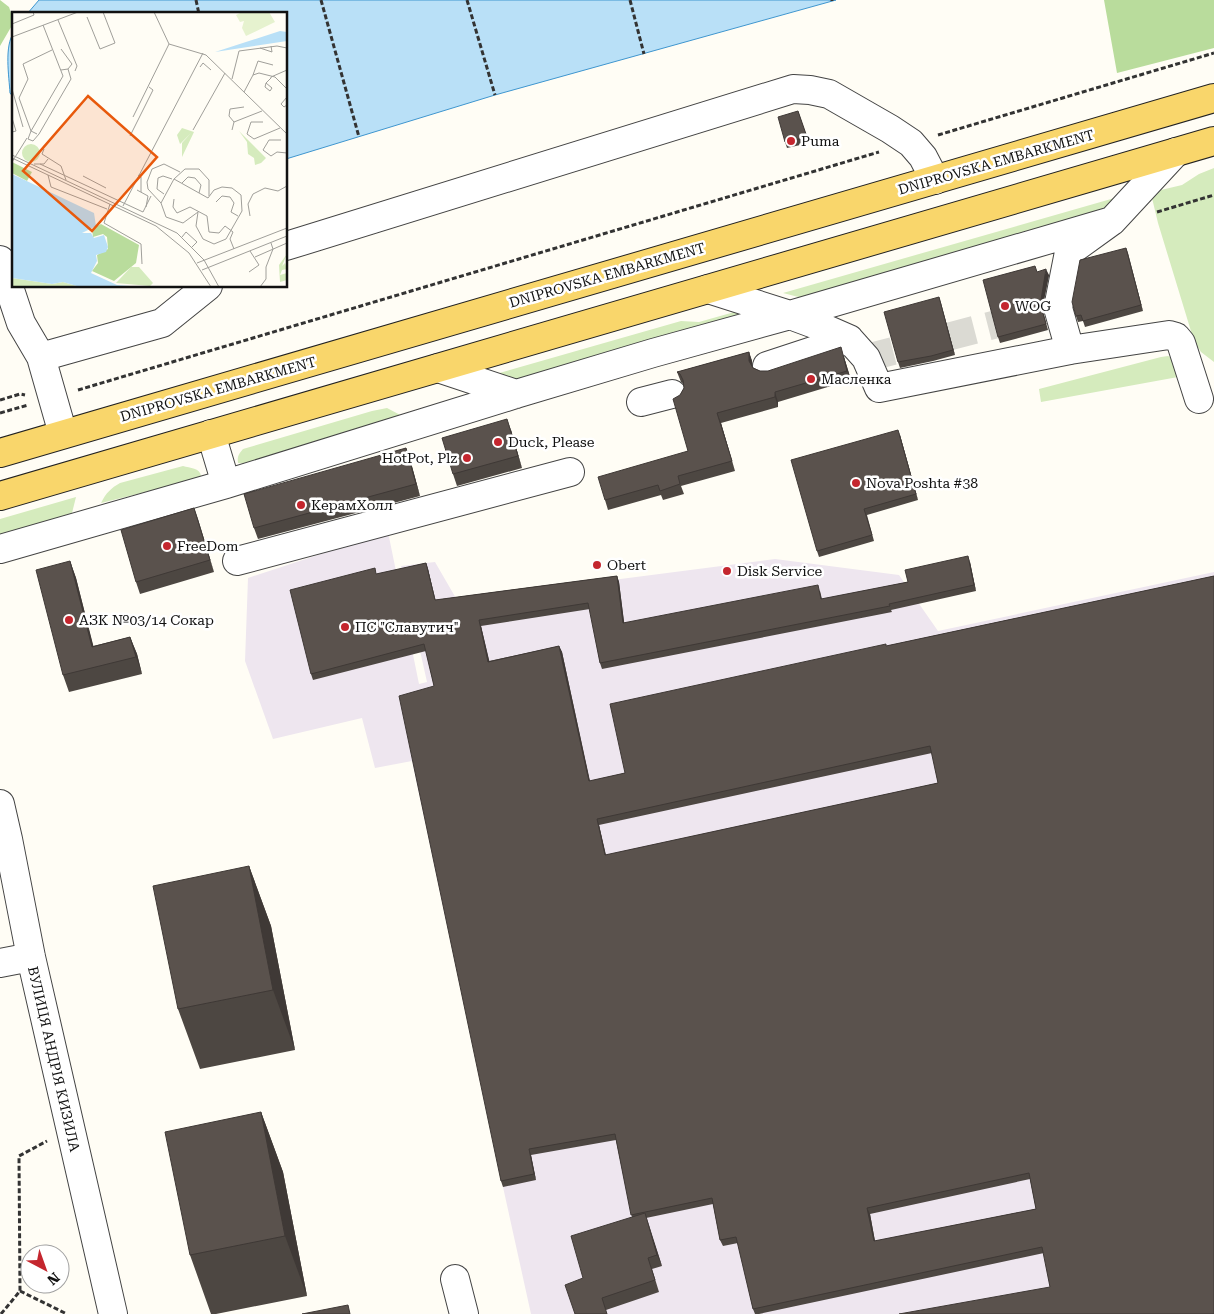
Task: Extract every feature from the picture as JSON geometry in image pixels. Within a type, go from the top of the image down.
[{"type":"main road","name":"DNIPROVSKA EMBARKMENT","points":[[0,453],[1214,98]]},
{"type":"main road","points":[[0,496],[1214,142]]},
{"type":"street","points":[[288,245],[793,90],[810,90],[829,94],[890,129],[910,143],[923,157],[935,180]]},
{"type":"street","points":[[1070,350],[1058,308],[1069,252],[1112,221],[1176,152]]},
{"type":"street","points":[[0,549],[226,484],[644,356],[1112,221]]},
{"type":"street","points":[[0,260],[21,323],[41,357],[63,434]]},
{"type":"street","points":[[41,357],[162,323],[206,288]]},
{"type":"street","points":[[708,289],[790,315],[849,339],[866,358],[879,388],[1070,350],[1169,334],[1176,337],[1181,343],[1199,400]]},
{"type":"street","points":[[768,366],[849,339]]},
{"type":"street","points":[[438,368],[516,394]]},
{"type":"street","points":[[641,402],[672,394]]},
{"type":"street","points":[[211,434],[226,484]]},
{"type":"street","points":[[238,561],[570,472]]},
{"type":"street","name":"ВУЛИЦЯ АНДРІЯ КИЗИЛА","points":[[0,804],[10,900],[31,957],[113,1314]]},
{"type":"street","points":[[0,963],[31,957]]},
{"type":"street","points":[[455,1279],[464,1314]]},
{"type":"path","points":[[321,0],[360,137]]},
{"type":"path","points":[[466,0],[495,96]]},
{"type":"path","points":[[630,0],[644,54]]},
{"type":"path","points":[[53,398],[1214,53]]},
{"type":"path","points":[[1,1314],[20,1291],[19,1156],[70,1129]]},
{"type":"path","points":[[26,1294],[66,1314]]},
{"type":"shaded area","points":[[388,532],[419,684],[427,682],[401,566],[435,562],[457,600],[775,559],[899,575],[938,631],[1214,572],[1214,1314],[531,1314],[412,761],[375,768],[362,718],[273,739],[245,661],[248,578]]},
{"type":"green space","points":[[0,0],[9,7],[12,16],[12,25],[0,46]]},
{"type":"green space","points":[[1104,0],[1214,0],[1214,48],[1117,73]]},
{"type":"green space","points":[[1214,168],[1214,362],[1201,352],[1194,341],[1152,198],[1161,190],[1182,185],[1199,174]]},
{"type":"green space","points":[[1118,197],[1115,206],[810,300],[783,293]]},
{"type":"green space","points":[[738,311],[754,317],[515,382],[496,374],[681,321],[699,322]]},
{"type":"green space","points":[[1168,356],[1174,359],[1178,377],[1041,402],[1039,389]]},
{"type":"green space","points":[[387,408],[406,418],[246,464],[238,463],[239,455],[243,449]]},
{"type":"green space","points":[[183,466],[199,471],[201,476],[198,479],[101,503],[109,491],[120,483]]},
{"type":"green space","points":[[76,497],[72,513],[0,535],[0,519]]},
{"type":"water","points":[[39,0],[836,0],[495,95],[288,158],[288,12],[29,12]]},
{"type":"water","points":[[12,36],[12,96],[10,93],[8,61]]},
{"type":"building","points":[[798,111],[807,137],[785,142],[778,117]]},
{"type":"building","points":[[1126,248],[1141,305],[1083,321],[1081,315],[1076,316],[1072,302],[1080,260]]},
{"type":"building","points":[[1035,266],[1037,272],[1046,269],[1041,306],[1046,324],[998,337],[983,280]]},
{"type":"building","points":[[939,297],[953,350],[898,362],[884,312]]},
{"type":"building","points":[[841,347],[847,371],[775,392],[775,397],[717,413],[732,461],[678,476],[680,484],[660,491],[658,485],[605,500],[598,477],[688,451],[673,399],[680,395],[684,388],[683,380],[677,372],[749,352],[749,361],[753,368],[760,371],[768,371]]},
{"type":"building","points":[[507,419],[518,456],[453,474],[442,438]]},
{"type":"building","name":"Nova Poshta #38","points":[[898,430],[916,494],[864,509],[872,535],[817,551],[791,460]]},
{"type":"building","points":[[406,448],[416,484],[254,528],[244,494]]},
{"type":"building","points":[[194,508],[210,560],[136,582],[121,530]]},
{"type":"building","points":[[968,556],[974,585],[889,604],[890,606],[600,663],[588,603],[479,620],[488,662],[559,646],[589,781],[625,773],[610,704],[1214,576],[1214,1314],[899,1314],[1050,1287],[1042,1247],[753,1309],[736,1237],[720,1240],[712,1198],[631,1215],[615,1134],[529,1149],[534,1174],[501,1181],[399,696],[434,686],[424,644],[311,674],[290,590],[375,568],[376,574],[426,563],[435,600],[617,576],[623,623],[818,585],[821,599],[908,582],[905,570]],"holes":[[[930,746],[938,783],[605,855],[597,819]],[[1029,1173],[1036,1209],[874,1241],[867,1208]]]},
{"type":"building","name":"АЗК №03/14 Сокар","points":[[70,561],[92,647],[130,637],[136,657],[63,675],[36,570]]},
{"type":"building","points":[[249,866],[273,990],[178,1009],[153,886]]},
{"type":"building","points":[[261,1112],[285,1236],[190,1255],[165,1132]]},
{"type":"building","points":[[645,1213],[657,1255],[648,1258],[655,1280],[602,1298],[607,1314],[575,1314],[565,1285],[583,1278],[571,1236]]},
{"type":"building","points":[[348,1305],[350,1314],[302,1314]]},
{"type":"tunnel","points":[[866,358],[1032,315]]},
{"type":"place","name":"Puma","points":[[791,141]]},
{"type":"place","name":"WOG","points":[[1005,306]]},
{"type":"place","name":"Масленка","points":[[811,379]]},
{"type":"place","name":"Duck, Please","points":[[498,442]]},
{"type":"place","name":"HotPot, Plz","points":[[467,458]]},
{"type":"place","name":"Nova Poshta #38","points":[[856,483]]},
{"type":"place","name":"КерамХолл","points":[[301,505]]},
{"type":"place","name":"FreeDom","points":[[167,546]]},
{"type":"place","name":"Obert","points":[[597,565]]},
{"type":"place","name":"Disk Service","points":[[727,571]]},
{"type":"place","name":"АЗК №03/14 Сокар","points":[[69,620]]},
{"type":"place","name":"ПС \"Славутич\"","points":[[345,627]]}]
